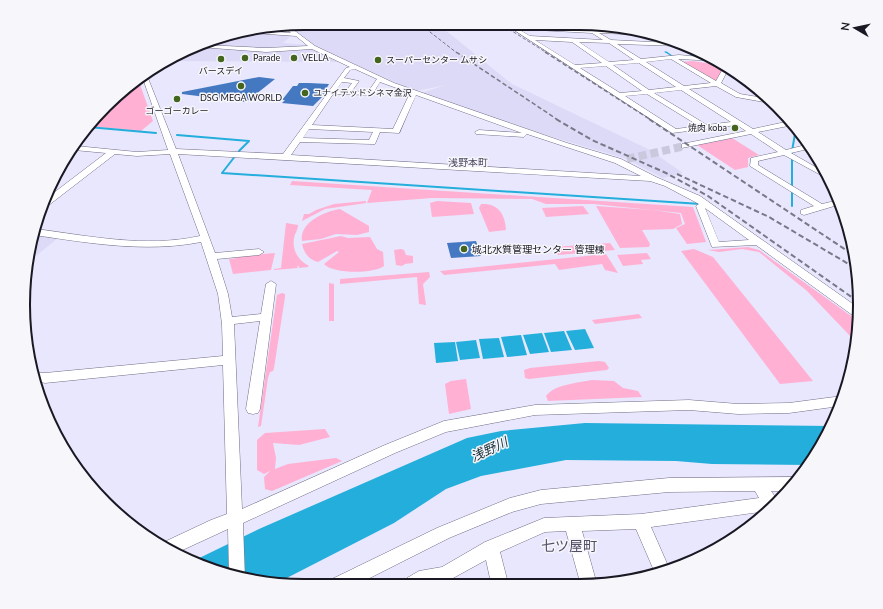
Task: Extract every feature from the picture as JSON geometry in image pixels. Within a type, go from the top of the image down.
[{"type":"street","points":[[516,30],[675,131],[737,123]]},
{"type":"street","points":[[548,30],[621,37]]},
{"type":"street","points":[[291,31],[313,47],[382,79],[414,92],[534,134],[618,161],[653,179],[668,184]]},
{"type":"street","points":[[593,31],[751,132],[818,170]]},
{"type":"street","points":[[263,33],[297,35]]},
{"type":"street","points":[[598,34],[626,34]]},
{"type":"street","points":[[223,48],[236,38]]},
{"type":"street","points":[[529,38],[655,44],[661,43]]},
{"type":"street","points":[[573,40],[648,92],[706,127]]},
{"type":"street","points":[[655,44],[658,48],[672,57],[738,96],[762,101]]},
{"type":"street","points":[[211,47],[267,50],[313,47]]},
{"type":"street","points":[[574,67],[694,55]]},
{"type":"street","points":[[286,156],[348,69],[355,67]]},
{"type":"street","points":[[717,84],[724,72]]},
{"type":"street","points":[[332,92],[370,94],[378,80],[382,79]]},
{"type":"street","points":[[146,80],[205,238],[223,294],[228,321],[230,414],[238,571]]},
{"type":"street","points":[[340,80],[356,81],[348,93]]},
{"type":"street","points":[[619,96],[717,84]]},
{"type":"street","points":[[307,126],[396,131],[414,92]]},
{"type":"street","points":[[755,100],[756,96]]},
{"type":"street","points":[[685,146],[785,124]]},
{"type":"street","points":[[298,140],[372,142],[378,130]]},
{"type":"street","points":[[479,132],[534,134]]},
{"type":"street","points":[[553,140],[625,160],[707,204],[853,310]]},
{"type":"street","points":[[79,148],[146,154],[173,151],[286,156],[653,179]]},
{"type":"street","points":[[804,148],[754,160],[754,166],[821,207]]},
{"type":"street","points":[[51,199],[114,152]]},
{"type":"street","points":[[707,204],[700,206],[715,244],[758,242]]},
{"type":"street","points":[[804,212],[834,204]]},
{"type":"street","points":[[39,232],[152,245],[172,245],[205,238]]},
{"type":"street","points":[[211,256],[259,252]]},
{"type":"street","points":[[253,409],[271,284]]},
{"type":"street","points":[[228,321],[266,317]]},
{"type":"street","points":[[39,377],[45,378],[230,360]]},
{"type":"street","points":[[174,546],[217,525],[236,522],[390,448],[452,426],[535,410],[689,405],[738,409],[789,408],[835,402]]},
{"type":"street","points":[[759,484],[770,502]]},
{"type":"street","points":[[350,579],[443,533],[510,505],[541,497],[669,485],[786,484]]},
{"type":"street","points":[[422,579],[425,577],[445,579],[491,548],[544,525],[641,521],[765,506]]},
{"type":"street","points":[[641,521],[660,566]]},
{"type":"street","points":[[572,523],[587,578]]},
{"type":"street","points":[[491,548],[499,579]]},
{"type":"shaded area","points":[[296,30],[445,30],[512,84],[650,150],[683,173],[663,178],[624,158],[522,128],[421,93],[446,85],[416,91],[315,46]]},
{"type":"shaded area","points":[[261,33],[292,35],[283,43],[307,45],[342,62],[178,61],[199,51],[233,39]]},
{"type":"shaded area","points":[[693,61],[710,64],[722,71],[717,82],[680,62]]},
{"type":"shaded area","points":[[140,85],[153,121],[141,131],[96,127],[110,110]]},
{"type":"shaded area","points":[[732,138],[759,155],[748,158],[748,167],[735,170],[697,145]]},
{"type":"shaded area","points":[[292,181],[693,207],[706,242],[687,244],[676,228],[685,224],[681,213],[593,204],[546,204],[532,199],[432,198],[367,203],[372,190],[290,185]]},
{"type":"shaded area","points":[[366,201],[366,203],[325,209],[302,221],[304,214],[309,214],[334,204]]},
{"type":"shaded area","points":[[437,201],[471,203],[474,214],[432,217],[430,203]]},
{"type":"shaded area","points":[[481,204],[492,205],[500,211],[504,219],[506,230],[489,232],[479,208]]},
{"type":"shaded area","points":[[583,206],[589,214],[546,217],[542,208]]},
{"type":"shaded area","points":[[596,206],[653,210],[680,214],[682,224],[673,229],[642,230],[650,244],[649,247],[620,248]]},
{"type":"shaded area","points":[[340,209],[369,226],[369,232],[357,235],[336,234],[321,239],[302,241],[302,234],[309,223],[321,215]]},
{"type":"shaded area","points":[[286,223],[298,225],[294,238],[294,247],[299,258],[309,266],[308,267],[299,268],[299,266],[297,266],[298,268],[274,270],[281,268]]},
{"type":"shaded area","points":[[38,236],[58,238],[34,258]]},
{"type":"shaded area","points":[[341,236],[348,238],[370,237],[377,249],[383,252],[384,266],[379,269],[363,272],[335,270],[324,264],[339,252],[337,251],[318,262],[307,256],[302,244]]},
{"type":"shaded area","points":[[610,243],[615,250],[558,255],[554,247]]},
{"type":"shaded area","points":[[748,247],[759,250],[852,317],[851,337],[807,291],[759,252],[742,249],[719,252],[708,250]]},
{"type":"shaded area","points":[[694,249],[713,257],[813,381],[780,384],[681,251]]},
{"type":"shaded area","points":[[394,250],[404,250],[406,255],[413,256],[413,263],[402,266],[396,265]]},
{"type":"shaded area","points":[[275,253],[271,270],[233,274],[229,259],[237,258],[239,256]]},
{"type":"shaded area","points":[[647,253],[651,259],[641,260],[643,264],[623,266],[617,255]]},
{"type":"shaded area","points":[[606,254],[618,273],[605,270],[602,264],[559,270],[555,264],[444,275],[440,271]]},
{"type":"shaded area","points":[[429,272],[430,277],[423,284],[426,305],[419,304],[417,277],[340,284],[340,279]]},
{"type":"shaded area","points":[[329,283],[334,284],[334,321],[329,321]]},
{"type":"shaded area","points":[[282,293],[285,294],[285,297],[274,368],[273,371],[270,372],[268,378],[261,426],[258,427],[277,295]]},
{"type":"shaded area","points":[[639,314],[642,318],[595,324],[592,320]]},
{"type":"shaded area","points":[[599,361],[605,362],[609,368],[607,370],[529,379],[525,378],[524,370],[530,368]]},
{"type":"shaded area","points":[[466,379],[471,409],[449,414],[445,384],[451,381]]},
{"type":"shaded area","points":[[592,380],[614,381],[623,388],[638,391],[642,397],[548,401],[546,396],[561,386]]},
{"type":"shaded area","points":[[325,429],[330,437],[299,445],[273,443],[276,458],[275,469],[288,464],[336,458],[342,461],[272,491],[265,489],[264,477],[270,471],[264,474],[257,470],[257,440],[265,433]]},
{"type":"water","points":[[585,329],[594,348],[575,350],[566,331]]},
{"type":"water","points":[[564,331],[572,350],[551,352],[544,333]]},
{"type":"water","points":[[542,333],[549,352],[530,354],[523,335]]},
{"type":"water","points":[[521,335],[527,355],[507,357],[501,337]]},
{"type":"water","points":[[499,338],[504,357],[483,359],[479,339]]},
{"type":"water","points":[[476,340],[480,358],[460,360],[456,342]]},
{"type":"water","points":[[455,342],[458,361],[436,363],[434,343]]},
{"type":"water","name":"浅野川","points":[[585,423],[825,426],[801,465],[712,464],[676,461],[566,460],[481,476],[446,489],[394,523],[287,578],[269,577],[233,570],[199,558],[259,529],[467,438],[501,431]]},
{"type":"building","name":"DSG MEGA WORLD","points":[[259,77],[275,79],[246,102],[182,94],[182,92]]},
{"type":"building","name":"ユナイテッドシネマ金沢","points":[[299,83],[329,84],[325,91],[327,92],[313,106],[282,103],[285,100],[282,100],[293,86],[297,86]]},
{"type":"building","name":"城北水質管理センター 管理棟","points":[[476,241],[481,256],[451,258],[447,243]]},
{"type":"waterway","points":[[667,53],[672,56]]},
{"type":"waterway","points":[[95,128],[156,133]]},
{"type":"waterway","points":[[177,135],[249,141],[239,151]]},
{"type":"waterway","points":[[792,206],[792,151],[795,135]]},
{"type":"waterway","points":[[236,155],[222,173],[701,204]]},
{"type":"tunnel","points":[[627,159],[685,146]]},
{"type":"railway","points":[[427,30],[457,53]]},
{"type":"railway","points":[[510,30],[547,53]]},
{"type":"railway","points":[[456,52],[558,120]]},
{"type":"railway","points":[[545,52],[651,120]]},
{"type":"railway","points":[[556,119],[592,140],[666,173],[708,196],[853,298]]},
{"type":"railway","points":[[649,119],[848,251]]},
{"type":"railway","points":[[677,174],[769,217],[850,265]]},
{"type":"place","name":"Parade","points":[[245,58]]},
{"type":"place","name":"VELLA","points":[[294,58]]},
{"type":"place","name":"バースデイ","points":[[221,59]]},
{"type":"place","name":"スーパーセンター ムサシ","points":[[378,60]]},
{"type":"place","name":"DSG MEGA WORLD","points":[[241,86]]},
{"type":"place","name":"ユナイテッドシネマ金沢","points":[[305,93]]},
{"type":"place","name":"ゴーゴーカレー","points":[[177,99]]},
{"type":"place","name":"焼肉 koba","points":[[735,128]]},
{"type":"place","name":"城北水質管理センター 管理棟","points":[[464,249]]},
{"type":"district","name":"浅野本町","points":[[468,162]]},
{"type":"district","name":"七ツ屋町","points":[[569,546]]}]
